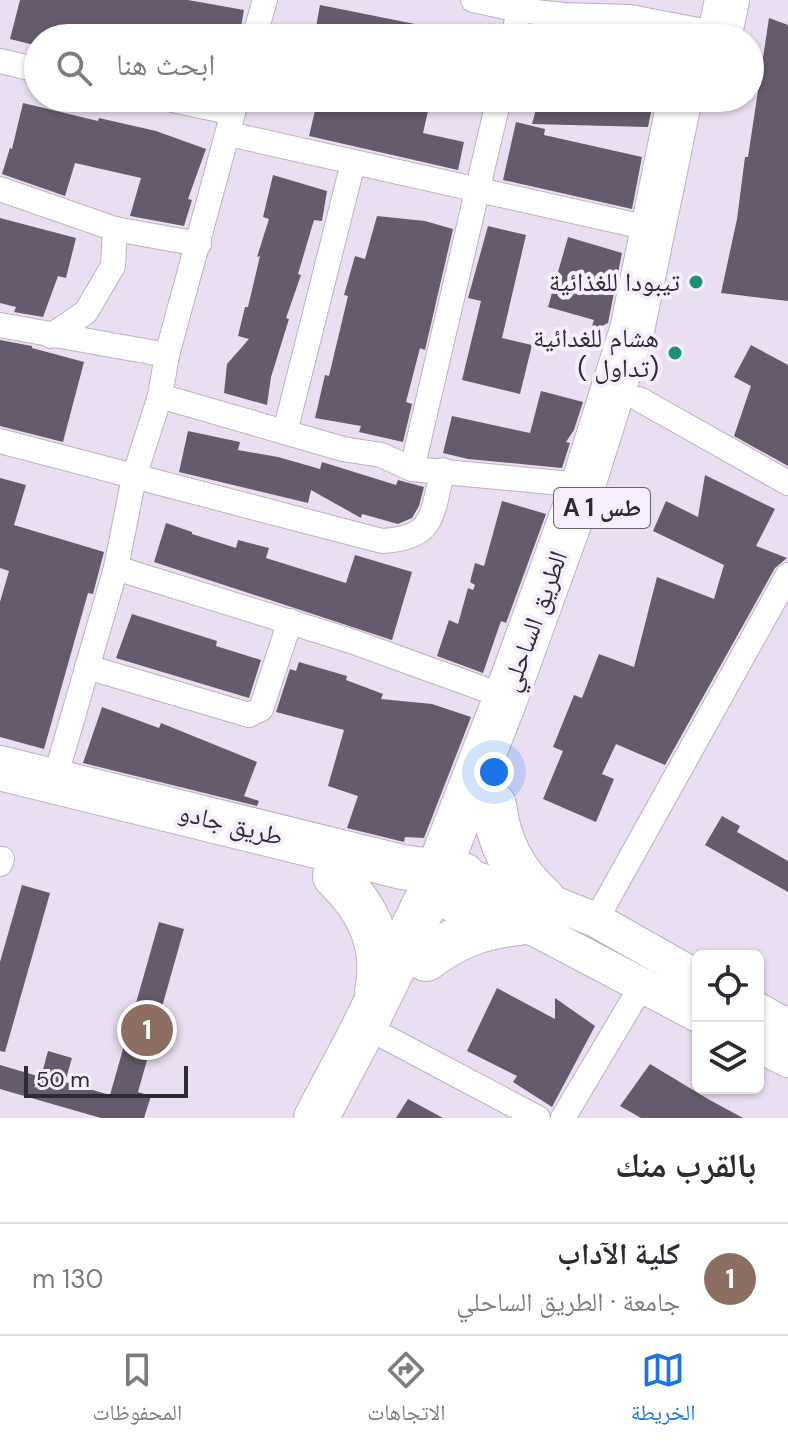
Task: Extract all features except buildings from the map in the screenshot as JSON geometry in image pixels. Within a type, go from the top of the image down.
[{"type":"highway","name":"الطريق الساحلي","points":[[444,888],[506,697],[623,366],[677,112]]},
{"type":"highway","name":"الطريق الساحلي","points":[[316,1118],[359,1037],[381,1020],[444,888],[494,805],[534,707],[639,399],[683,226],[705,112]]},
{"type":"highway","name":"طريق جادو","points":[[0,768],[365,858],[444,888]]},
{"type":"highway","name":"طريق جادو","points":[[0,799],[335,876],[444,888]]},
{"type":"highway","points":[[426,959],[460,937],[531,911],[524,879],[509,857],[496,823],[494,805]]},
{"type":"highway","points":[[335,876],[355,896],[370,919],[379,946],[381,1020]]},
{"type":"highway","name":"A 1 طس","points":[[344,1118],[381,1020],[426,959],[444,888]]},
{"type":"street","points":[[258,24],[265,0]]},
{"type":"street","points":[[473,0],[519,10],[564,8],[709,23]]},
{"type":"street","points":[[516,24],[519,10]]},
{"type":"street","points":[[0,61],[24,67]]},
{"type":"street","points":[[412,469],[496,112]]},
{"type":"street","points":[[54,782],[116,568],[134,477],[160,396],[167,355],[233,115],[353,163],[653,229]]},
{"type":"street","points":[[285,432],[353,163]]},
{"type":"street","points":[[0,189],[115,229],[199,244]]},
{"type":"street","points":[[51,336],[86,312],[113,266],[115,229]]},
{"type":"street","points":[[0,325],[167,355]]},
{"type":"street","points":[[160,396],[343,449],[381,455],[412,469],[583,485]]},
{"type":"street","points":[[639,399],[788,483]]},
{"type":"street","points":[[0,441],[382,541],[401,540],[422,532],[430,519],[443,470]]},
{"type":"street","points":[[116,568],[290,621],[506,697]]},
{"type":"street","points":[[596,920],[788,575]]},
{"type":"street","points":[[87,667],[249,715],[261,709],[290,621]]},
{"type":"street","points":[[444,888],[531,911],[596,920],[692,975]]},
{"type":"street","points":[[531,911],[641,987],[692,1012]]},
{"type":"street","points":[[563,1118],[641,987]]},
{"type":"street","points":[[764,1013],[788,1027]]},
{"type":"street","points":[[381,1020],[538,1118]]},
{"type":"street","points":[[764,1048],[788,1060]]},
{"type":"place","name":"تيبودا للغذائية","points":[[696,282]]},
{"type":"place","name":"هشام للغدائية ( تداول)","points":[[675,353]]},
{"type":"place","name":"كلية الآداب","points":[[147,1030]]}]
